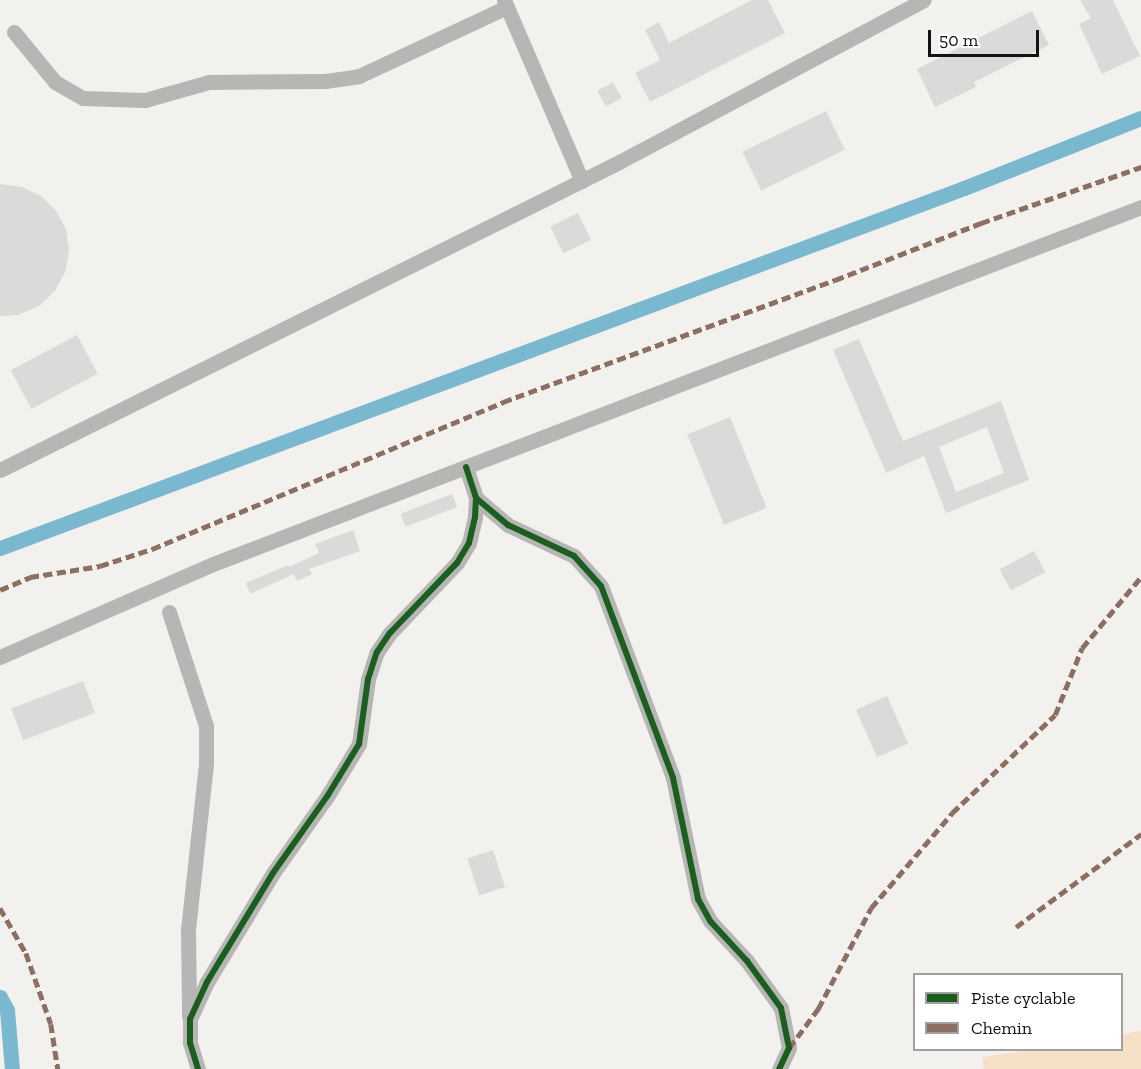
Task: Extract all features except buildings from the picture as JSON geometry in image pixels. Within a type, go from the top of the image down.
[{"type":"street","points":[[0,470],[582,181],[924,0]]},
{"type":"street","points":[[14,32],[55,82],[83,98],[145,100],[209,82],[325,81],[359,76],[506,3],[582,181]]},
{"type":"street","points":[[0,657],[213,564],[1141,207]]},
{"type":"street","points":[[190,1019],[207,982],[273,873],[328,795],[359,744],[368,679],[377,652],[390,633],[457,563],[469,543],[475,517],[476,498],[466,467]]},
{"type":"street","points":[[476,498],[508,525],[574,556],[601,586],[673,778],[698,899],[711,922],[747,961],[781,1008],[789,1048],[779,1069]]},
{"type":"street","points":[[169,612],[206,726],[206,764],[188,929],[190,1043],[198,1069]]},
{"type":"shaded area","points":[[1141,1031],[1141,1069],[984,1069],[982,1057],[1022,1051],[1123,1051],[1123,1034]]},
{"type":"waterway","points":[[0,548],[964,188],[1141,118]]},
{"type":"waterway","points":[[0,997],[7,1010],[12,1069]]},
{"type":"marked path","points":[[0,590],[30,577],[100,566],[152,549],[503,402],[835,280],[981,223],[1141,167]]},
{"type":"marked path","points":[[789,1048],[818,1009],[871,908],[952,813],[1055,715],[1082,648],[1141,577]]},
{"type":"marked path","points":[[1016,927],[1141,834]]},
{"type":"marked path","points":[[0,908],[26,953],[51,1024],[58,1069]]},
{"type":"cycle path","points":[[466,467],[476,498],[508,525],[574,556],[601,586],[673,778],[698,899],[711,922],[747,961],[781,1008],[789,1048],[779,1069]]},
{"type":"cycle path","points":[[198,1069],[190,1043],[190,1019],[207,982],[273,873],[328,795],[359,744],[368,679],[377,652],[390,633],[457,563],[469,543],[475,517],[476,498]]}]
